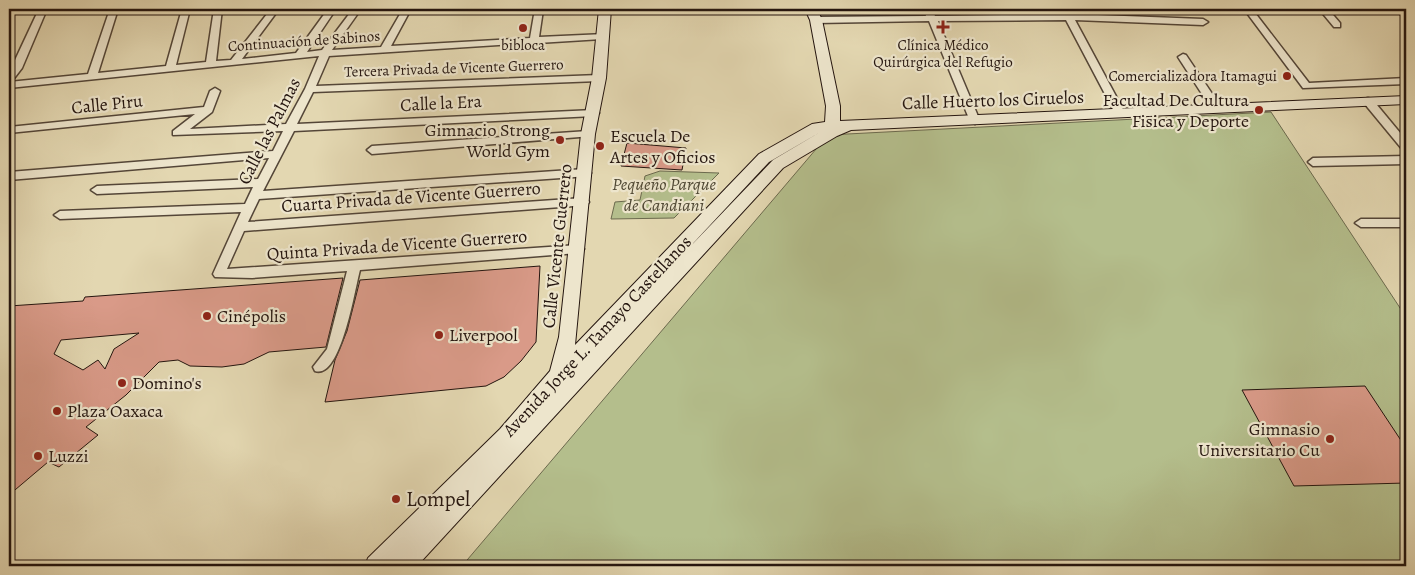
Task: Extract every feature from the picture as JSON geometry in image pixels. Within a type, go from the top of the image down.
[{"type":"main road","name":"Calle Vicente Guerrero","points":[[560,398],[558,376],[568,337],[583,202],[588,134],[594,113],[599,78],[605,9]]},
{"type":"main road","points":[[814,14],[833,106],[832,129]]},
{"type":"main road","name":"Calle Huerto los Ciruelos","points":[[832,129],[859,124],[975,121],[1406,100]]},
{"type":"main road","name":"Avenida Jorge L. Tamayo Castellanos","points":[[402,566],[560,398],[693,244],[764,158],[817,127],[832,129]]},
{"type":"main road","name":"Avenida Jorge L. Tamayo Castellanos","points":[[376,566],[506,435],[558,376],[693,244]]},
{"type":"street","points":[[9,79],[17,68],[43,9]]},
{"type":"street","points":[[92,76],[114,9]]},
{"type":"street","points":[[170,68],[186,9]]},
{"type":"street","points":[[211,64],[218,9]]},
{"type":"street","points":[[234,62],[275,9]]},
{"type":"street","points":[[299,56],[332,9]]},
{"type":"street","name":"Calle las Palmas","points":[[219,274],[255,195],[310,89],[325,54],[357,9]]},
{"type":"street","points":[[384,50],[407,9]]},
{"type":"street","points":[[928,9],[975,121]]},
{"type":"street","points":[[1248,9],[1306,86],[1406,81]]},
{"type":"street","points":[[1323,9],[1337,24]]},
{"type":"street","points":[[1400,9],[1406,15]]},
{"type":"street","points":[[534,42],[539,10]]},
{"type":"street","points":[[1067,13],[1120,113]]},
{"type":"street","points":[[814,14],[932,20],[1067,13],[1203,22]]},
{"type":"street","name":"Continuación de Sabinos","points":[[14,85],[299,56],[534,42],[602,36]]},
{"type":"street","points":[[1183,57],[1217,109]]},
{"type":"street","name":"Tercera Privada de Vicente Guerrero","points":[[310,89],[599,78]]},
{"type":"street","points":[[9,95],[14,85]]},
{"type":"street","points":[[208,110],[215,91]]},
{"type":"street","points":[[1368,101],[1406,147]]},
{"type":"street","name":"Calle la Era","points":[[208,110],[177,133],[290,126],[594,113]]},
{"type":"street","name":"Calle Piru","points":[[9,130],[208,110]]},
{"type":"street","points":[[372,150],[588,134]]},
{"type":"street","points":[[9,176],[277,154]]},
{"type":"street","points":[[1313,162],[1406,160]]},
{"type":"street","points":[[255,195],[584,172]]},
{"type":"street","points":[[98,190],[262,183]]},
{"type":"street","name":"Cuarta Privada de Vicente Guerrero","points":[[242,227],[583,202]]},
{"type":"street","points":[[60,215],[250,208]]},
{"type":"street","points":[[1360,223],[1406,223]]},
{"type":"street","name":"Quinta Privada de Vicente Guerrero","points":[[219,274],[578,249]]},
{"type":"street","points":[[320,367],[333,351],[355,265]]},
{"type":"green space","points":[[1271,112],[1406,317],[1406,566],[462,566],[828,135]]},
{"type":"green space","name":"Pequeño Parque de Candiani","points":[[660,171],[719,173],[674,218],[611,219],[615,202],[640,200],[645,176]]},
{"type":"building","points":[[627,143],[686,148],[682,170],[621,166]]},
{"type":"building","name":"Liverpool","points":[[540,266],[536,342],[521,361],[504,377],[486,386],[325,402],[335,360],[347,331],[360,280]]},
{"type":"building","points":[[343,278],[326,347],[269,352],[244,364],[222,367],[190,366],[178,360],[159,362],[126,395],[86,427],[98,435],[59,467],[48,462],[9,495],[9,306],[83,301],[85,297]],"holes":[[[139,333],[114,349],[105,369],[98,360],[83,370],[54,354],[61,340]]]},
{"type":"building","points":[[1365,386],[1406,448],[1406,483],[1294,486],[1242,390]]},
{"type":"place","name":"Clínica Médico Quirúrgica del Refugio","points":[[943,27]]},
{"type":"place","name":"bibloca","points":[[523,28]]},
{"type":"place","name":"Comercializadora Itamagui","points":[[1287,76]]},
{"type":"place","name":"Facultad De Cultura Fisica y Deporte","points":[[1259,110]]},
{"type":"place","name":"Gimnacio Strong World Gym","points":[[560,140]]},
{"type":"place","name":"Escuela De Artes y Oficios","points":[[600,146]]},
{"type":"place","name":"Cinépolis","points":[[207,316]]},
{"type":"place","name":"Liverpool","points":[[439,335]]},
{"type":"place","name":"Domino's","points":[[122,383]]},
{"type":"place","name":"Plaza Oaxaca","points":[[57,411]]},
{"type":"place","name":"Gimnasio Universitario Cu","points":[[1330,439]]},
{"type":"place","name":"Luzzi","points":[[38,456]]},
{"type":"place","name":"Lompel","points":[[396,499]]}]
